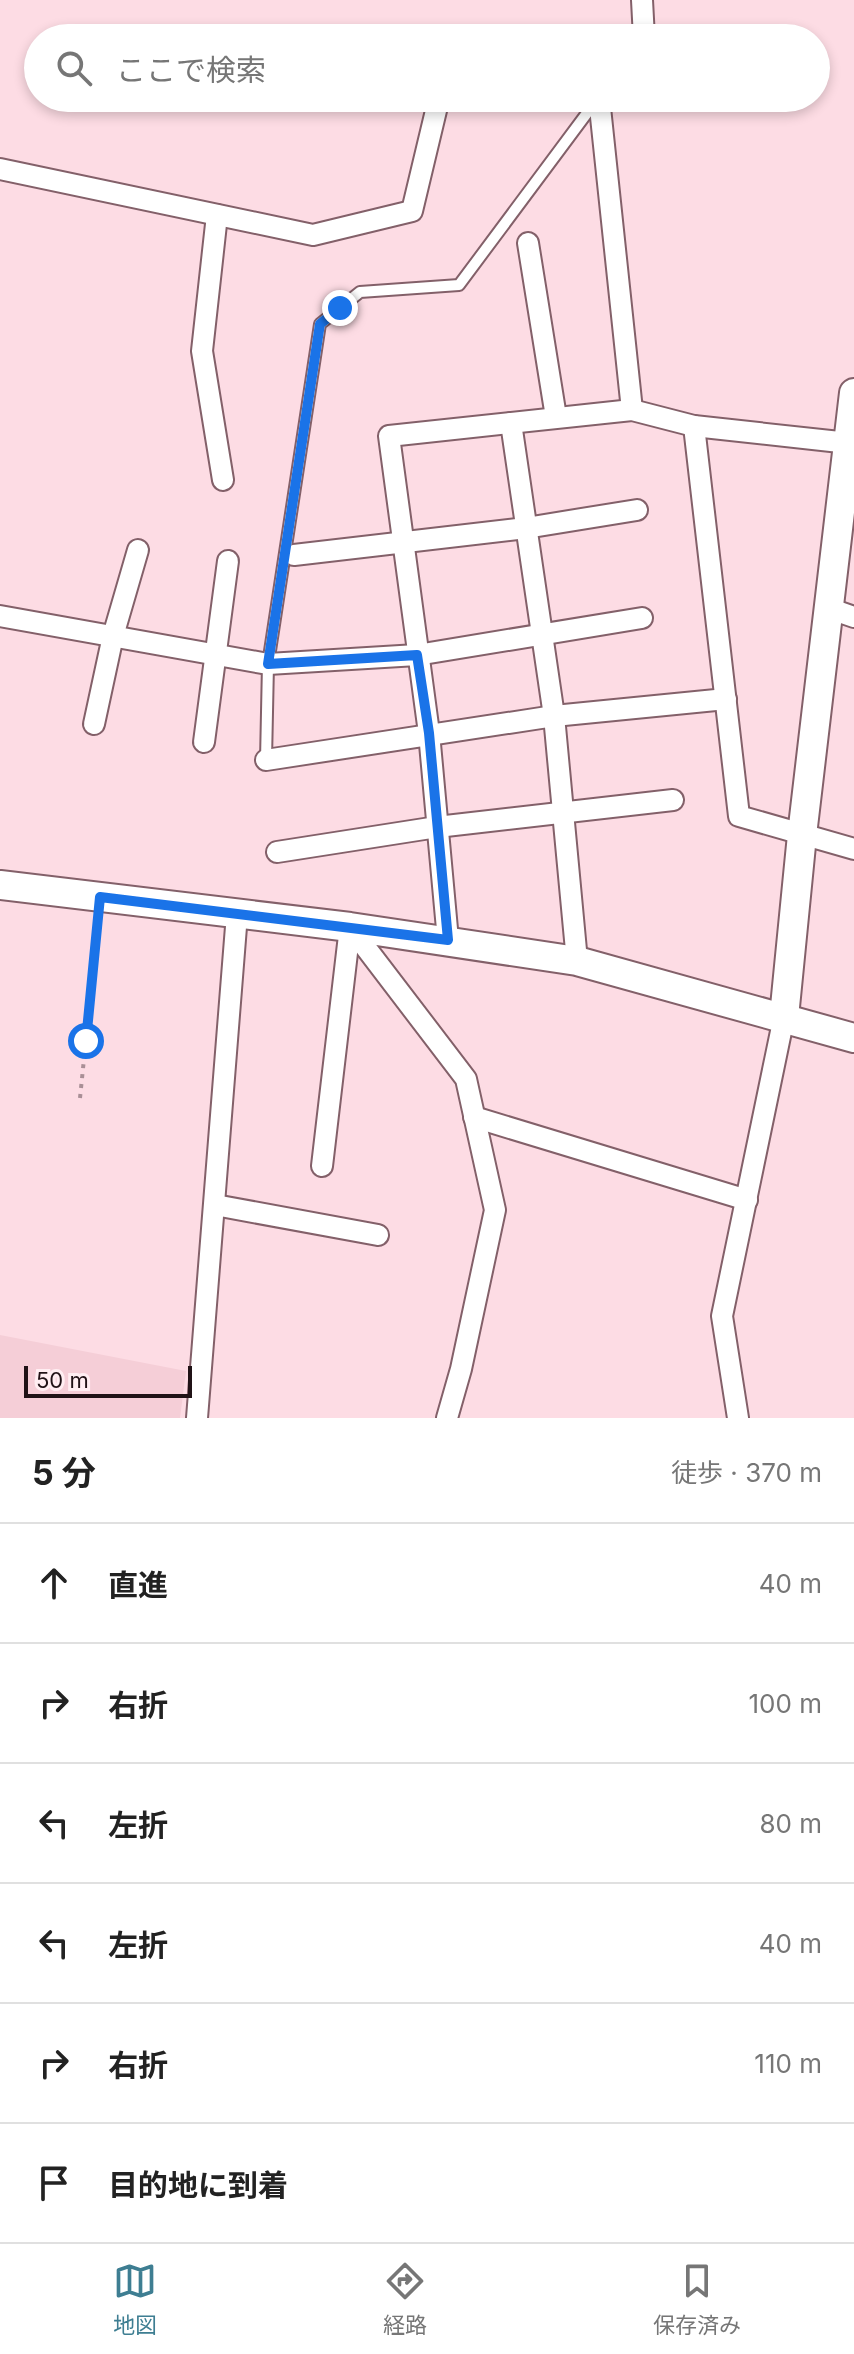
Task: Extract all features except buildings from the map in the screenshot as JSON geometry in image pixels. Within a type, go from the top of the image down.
[{"type":"street","points":[[642,0],[643,24]]},
{"type":"street","points":[[0,169],[313,235],[412,211],[436,112]]},
{"type":"street","points":[[599,112],[632,410]]},
{"type":"street","points":[[217,215],[202,351],[223,480]]},
{"type":"street","points":[[528,243],[556,417]]},
{"type":"street","points":[[738,1418],[722,1316],[784,1017],[802,835],[842,613],[854,393]]},
{"type":"street","points":[[448,940],[429,733],[389,436],[632,410],[694,426],[849,443]]},
{"type":"street","points":[[511,423],[554,716],[577,961]]},
{"type":"street","points":[[694,426],[739,816],[854,849]]},
{"type":"street","points":[[294,555],[526,528],[637,510]]},
{"type":"street","points":[[94,724],[113,636],[138,550]]},
{"type":"street","points":[[204,742],[228,561]]},
{"type":"street","points":[[0,616],[268,664],[417,655],[642,618]]},
{"type":"street","points":[[266,760],[554,716],[726,699]]},
{"type":"street","points":[[277,852],[437,827],[673,800]]},
{"type":"street","points":[[0,885],[350,927],[577,961],[854,1038]]},
{"type":"street","points":[[197,1418],[237,914]]},
{"type":"street","points":[[350,927],[466,1079],[495,1210],[461,1369],[447,1418]]},
{"type":"street","points":[[322,1166],[350,927]]},
{"type":"street","points":[[474,1117],[747,1200]]},
{"type":"street","points":[[215,1205],[378,1235]]},
{"type":"lane","points":[[266,760],[268,664],[320,324],[360,292],[459,285],[588,112]]},
{"type":"path","points":[[80,1098],[100,897]]},
{"type":"shaded area","points":[[0,1335],[186,1371],[180,1418],[0,1418]]},
{"type":"route","points":[[86,1041],[100,897],[448,940],[429,733],[417,655],[268,664],[320,324],[340,308]]}]
